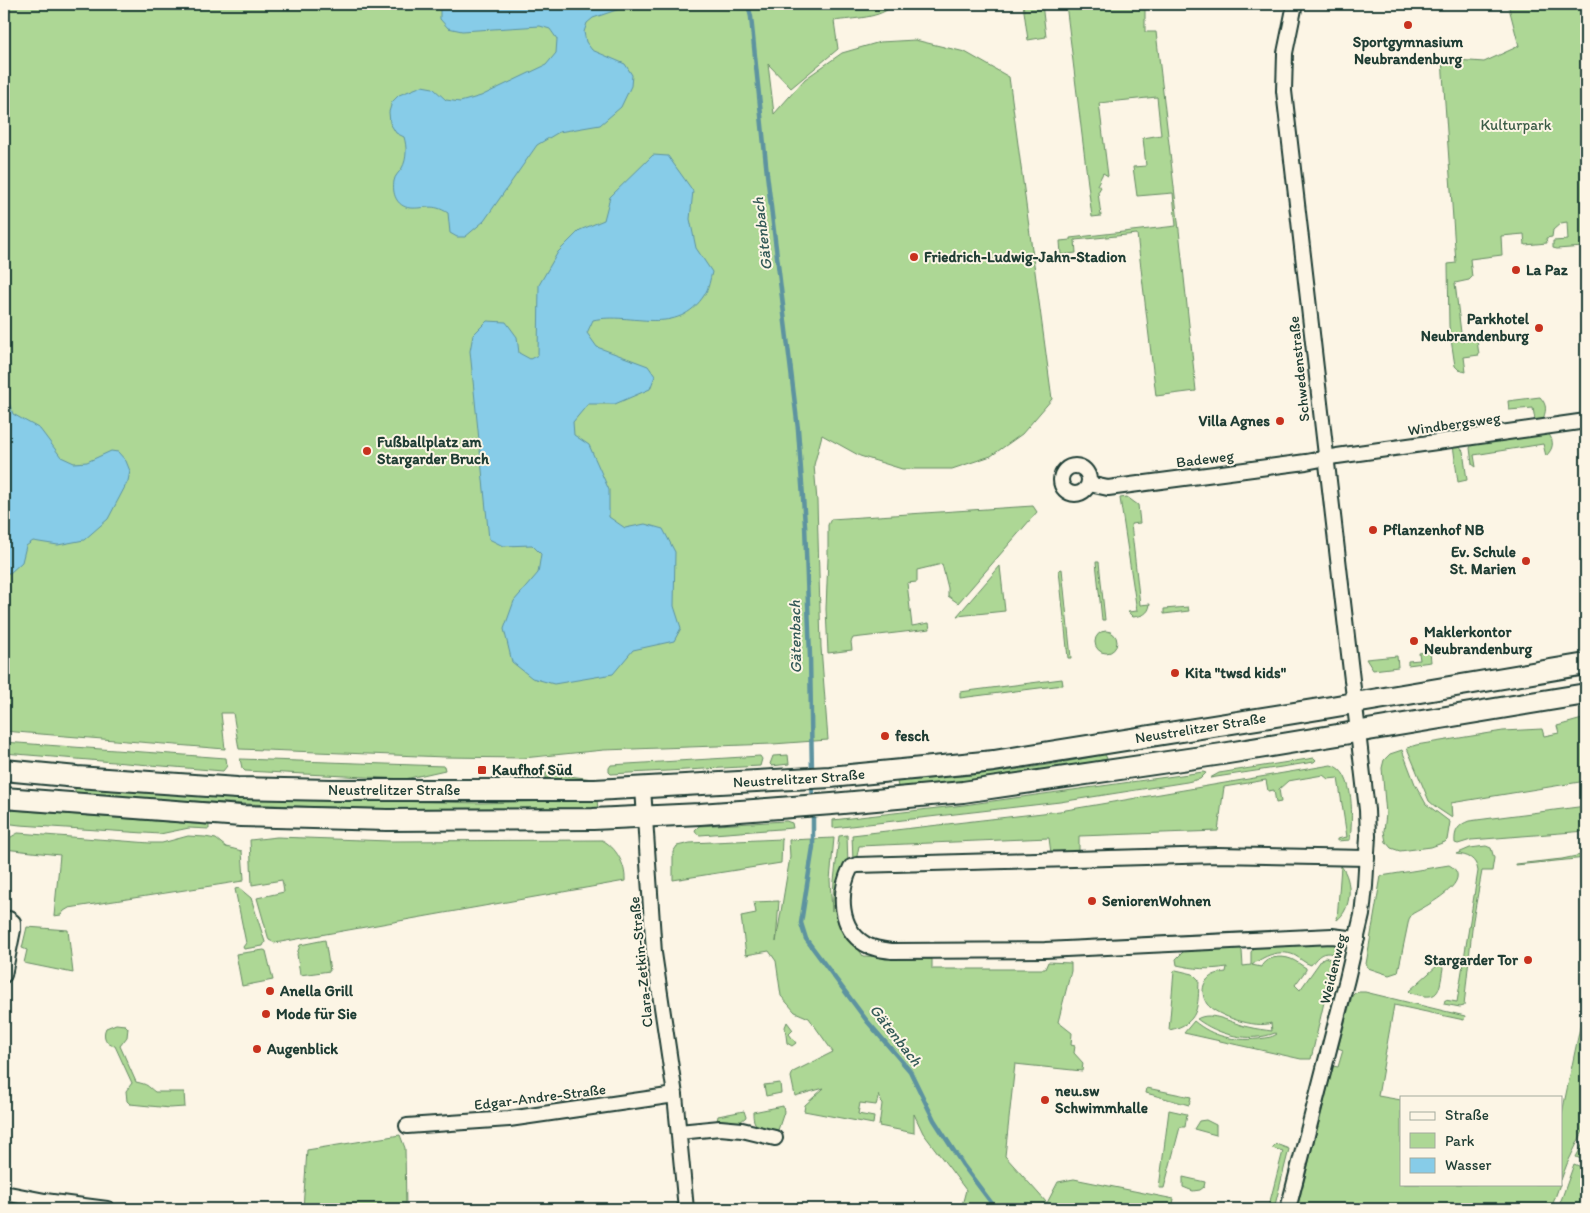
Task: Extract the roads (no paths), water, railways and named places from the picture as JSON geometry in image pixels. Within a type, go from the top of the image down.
[{"type":"main road","name":"Neustrelitzer Straße","points":[[4,770],[237,788],[332,790],[596,790],[790,780],[994,761],[1586,664]]},
{"type":"main road","name":"Neustrelitzer Straße","points":[[4,798],[220,815],[349,819],[515,820],[644,817],[792,808],[973,790],[1222,754],[1586,694]]},
{"type":"street","name":"Schwedenstraße","points":[[1295,4],[1285,53],[1284,91],[1357,731]]},
{"type":"street","name":"Windbergsweg","points":[[1325,458],[1586,421]]},
{"type":"street","name":"Badeweg","points":[[1089,484],[1108,488],[1325,458]]},
{"type":"street","name":"Weidenweg","points":[[1288,1209],[1362,915],[1367,810],[1357,731]]},
{"type":"street","name":"Clara-Zetkin-Straße","points":[[642,788],[654,952],[675,1095],[686,1209]]},
{"type":"street","points":[[1357,939],[1332,936],[1045,950],[892,951],[866,945],[854,936],[844,918],[844,887],[851,867],[857,865],[1218,855],[1366,858]]},
{"type":"street","points":[[4,918],[13,922],[13,930],[4,976]]},
{"type":"street","name":"Edgar-Andre-Straße","points":[[408,1126],[509,1119],[675,1095]]},
{"type":"street","points":[[679,1132],[720,1128],[742,1130],[775,1138]]},
{"type":"street","points":[[4,1193],[45,1202],[107,1209]]},
{"type":"water","points":[[440,4],[634,4],[593,18],[587,23],[584,32],[586,42],[592,50],[625,64],[632,75],[631,86],[621,107],[600,125],[559,132],[537,145],[484,221],[465,237],[457,237],[450,233],[448,213],[443,210],[433,207],[410,208],[398,202],[394,194],[394,181],[404,164],[406,149],[404,137],[396,133],[390,123],[389,112],[392,102],[399,95],[422,86],[433,88],[446,100],[460,102],[481,96],[546,65],[556,53],[557,39],[550,29],[540,26],[462,31],[448,28],[440,19]]},
{"type":"water","points":[[653,155],[668,156],[693,191],[690,219],[696,248],[712,272],[708,286],[705,294],[694,308],[681,316],[668,320],[608,318],[593,320],[587,333],[597,347],[648,366],[655,376],[650,389],[615,404],[588,404],[573,422],[574,435],[589,445],[609,490],[609,517],[625,528],[645,524],[663,529],[675,552],[674,606],[681,628],[674,641],[633,650],[613,674],[554,684],[532,678],[512,662],[504,629],[514,601],[538,573],[541,554],[532,545],[503,546],[489,539],[470,351],[473,335],[487,321],[506,322],[517,337],[519,353],[530,359],[538,355],[539,285],[558,252],[580,230],[604,220],[610,197]]},
{"type":"water","points":[[4,363],[9,370],[9,403],[13,414],[40,429],[61,457],[74,463],[87,462],[111,451],[118,452],[126,461],[130,471],[128,481],[108,519],[84,540],[58,545],[33,541],[26,546],[22,562],[10,573],[4,573]]},
{"type":"waterway","name":"Gätenbach","points":[[748,4],[798,429],[805,525],[812,773]]},
{"type":"waterway","name":"Gätenbach","points":[[812,784],[813,801]]},
{"type":"waterway","name":"Gätenbach","points":[[813,811],[813,847],[801,923],[806,939],[867,1021],[910,1071],[934,1120],[963,1165],[996,1209]]},
{"type":"place","name":"Sportgymnasium Neubrandenburg","points":[[1408,25]]},
{"type":"place","name":"Friedrich-Ludwig-Jahn-Stadion","points":[[914,257]]},
{"type":"place","name":"La Paz","points":[[1516,270]]},
{"type":"place","name":"Parkhotel Neubrandenburg","points":[[1539,328]]},
{"type":"place","name":"Villa Agnes","points":[[1280,421]]},
{"type":"place","name":"Fußballplatz am Stargarder Bruch","points":[[367,451]]},
{"type":"place","name":"Pflanzenhof NB","points":[[1373,530]]},
{"type":"place","name":"Ev. Schule St. Marien","points":[[1526,561]]},
{"type":"place","name":"Maklerkontor Neubrandenburg","points":[[1414,641]]},
{"type":"place","name":"Kita \"twsd kids\"","points":[[1175,673]]},
{"type":"place","name":"fesch","points":[[885,736]]},
{"type":"place","name":"Kaufhof Süd","points":[[482,770]]},
{"type":"place","name":"SeniorenWohnen","points":[[1092,901]]},
{"type":"place","name":"Stargarder Tor","points":[[1528,960]]},
{"type":"place","name":"Anella Grill","points":[[270,991]]},
{"type":"place","name":"Mode für Sie","points":[[266,1014]]},
{"type":"place","name":"Augenblick","points":[[257,1049]]},
{"type":"place","name":"neu.sw Schwimmhalle","points":[[1045,1100]]},
{"type":"park label","name":"Kulturpark","points":[[1516,125]]}]
